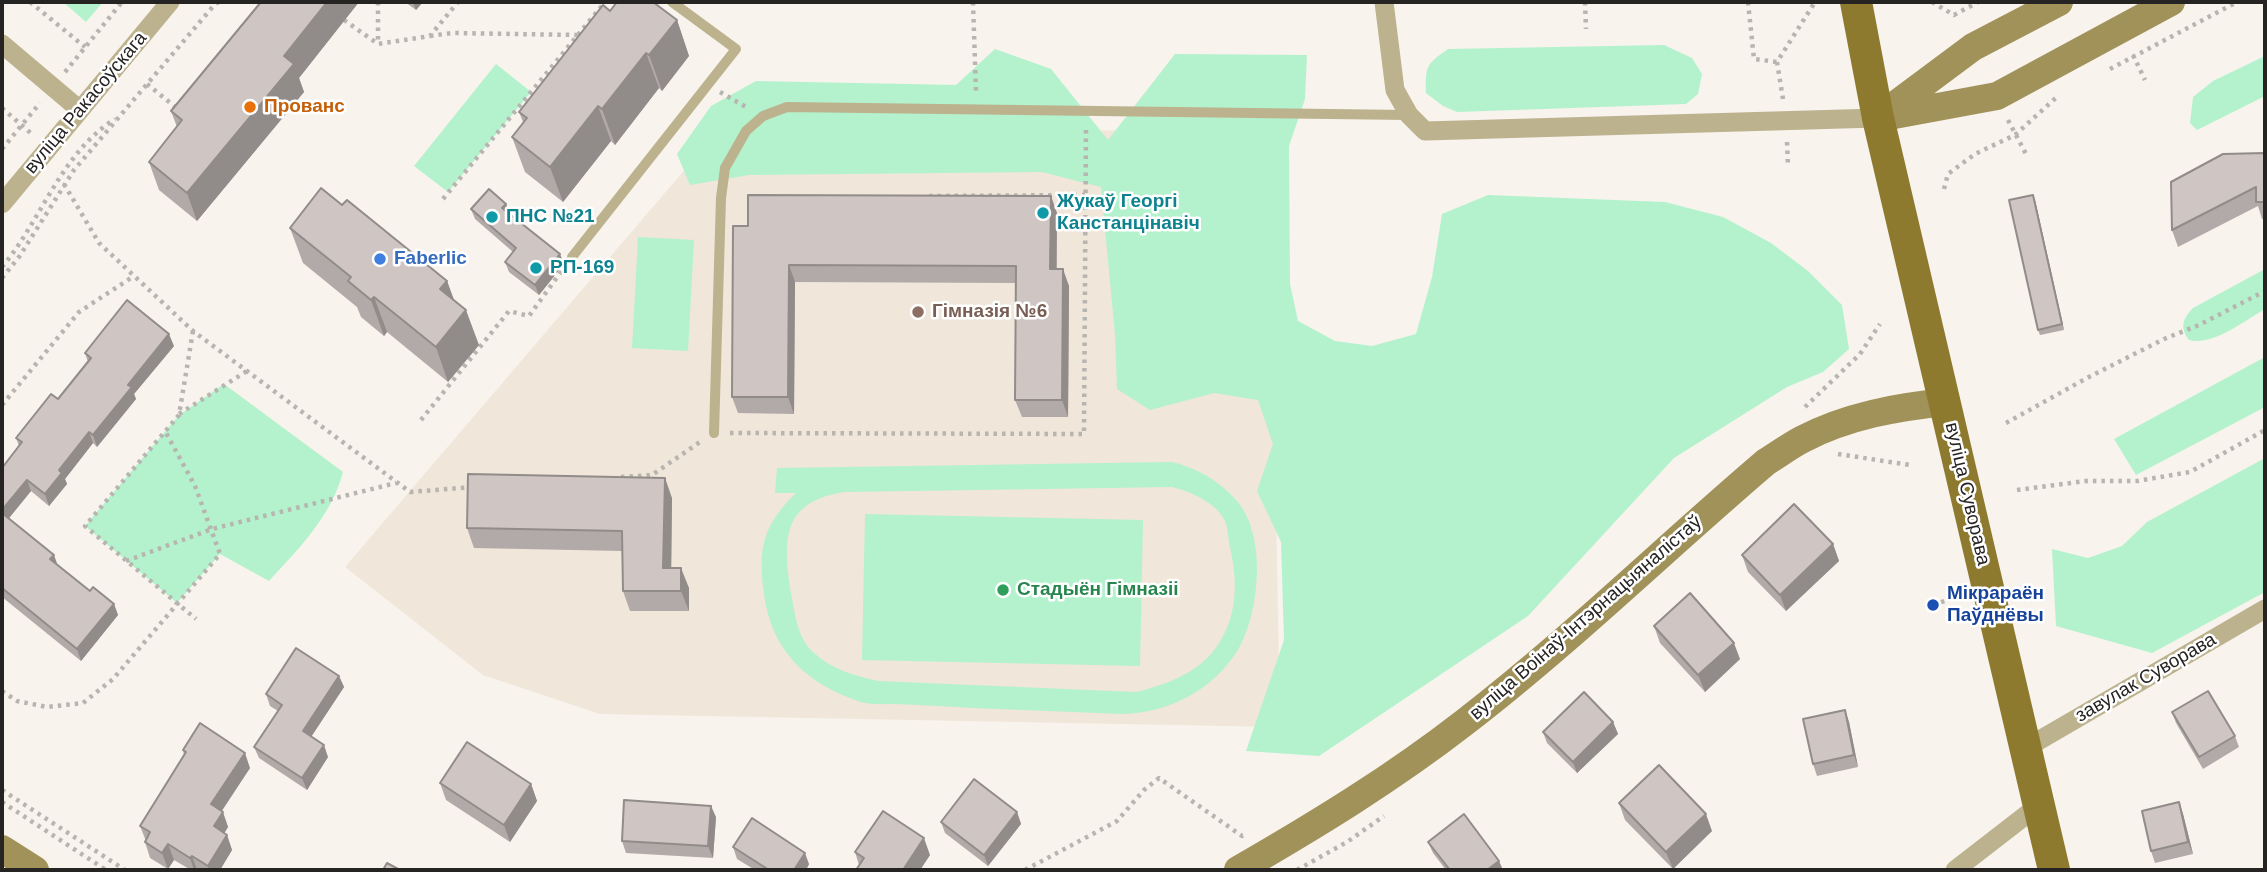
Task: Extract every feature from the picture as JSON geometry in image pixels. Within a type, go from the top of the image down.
[{"type":"main road","name":"вуліца Суворава","points":[[1856,2],[1878,118],[2054,870]]},
{"type":"street","name":"вуліца Ракасоўскага","points":[[2,204],[170,2]]},
{"type":"street","points":[[1384,2],[1395,90],[1409,115],[1425,131],[1878,118],[1997,96],[2171,2]]},
{"type":"street","points":[[1878,118],[1973,47],[2059,2]]},
{"type":"street","points":[[2,44],[80,110]]},
{"type":"street","name":"вуліца Воінаў-Інтэрнацыяналістаў","points":[[1238,870],[1331,816],[1463,723],[1525,674],[1766,462],[1803,439],[1844,422],[1900,407],[1946,402]]},
{"type":"street","name":"завулак Суворава","points":[[2026,748],[2265,609]]},
{"type":"street","points":[[1955,870],[2039,806]]},
{"type":"street","points":[[2,849],[35,870]]},
{"type":"lane","points":[[572,257],[736,49],[673,2]]},
{"type":"lane","points":[[714,433],[721,198],[725,168],[746,131],[763,116],[787,107],[1409,115]]},
{"type":"path","points":[[30,2],[85,47]]},
{"type":"path","points":[[2,278],[19,257],[74,170],[216,4],[222,2]]},
{"type":"path","points":[[378,2],[378,44]]},
{"type":"path","points":[[430,36],[458,2]]},
{"type":"path","points":[[443,199],[605,2]]},
{"type":"path","points":[[973,2],[976,110]]},
{"type":"path","points":[[1586,2],[1586,29]]},
{"type":"path","points":[[1748,2],[1754,59],[1777,62]]},
{"type":"path","points":[[1787,122],[1777,62],[1815,2]]},
{"type":"path","points":[[1931,2],[1954,15],[1960,25]]},
{"type":"path","points":[[1954,15],[1978,2]]},
{"type":"path","points":[[2101,73],[2237,2]]},
{"type":"path","points":[[344,20],[378,44],[452,33],[578,35]]},
{"type":"path","points":[[147,84],[185,114]]},
{"type":"path","points":[[708,85],[763,116]]},
{"type":"path","points":[[1944,190],[1948,174],[1975,154],[2015,135],[2058,95],[2069,90]]},
{"type":"path","points":[[2003,111],[2027,156]]},
{"type":"path","points":[[2,267],[69,165],[102,128],[119,117]]},
{"type":"path","points":[[612,478],[652,475],[714,433],[1084,434],[1087,121]]},
{"type":"path","points":[[64,184],[99,243],[193,331],[410,492],[477,487]]},
{"type":"path","points":[[923,196],[1085,195]]},
{"type":"path","points":[[421,420],[509,311],[528,316],[572,257]]},
{"type":"path","points":[[2,405],[79,312],[134,276]]},
{"type":"path","points":[[2006,423],[2087,378],[2265,291]]},
{"type":"path","points":[[1800,411],[1860,354],[1880,324]]},
{"type":"path","points":[[178,415],[193,331]]},
{"type":"path","points":[[196,619],[85,527],[178,415],[247,371]]},
{"type":"path","points":[[2017,490],[2086,481],[2137,481],[2190,472],[2265,430]]},
{"type":"path","points":[[2,691],[17,701],[47,707],[83,703],[113,679],[220,554],[195,486],[165,431]]},
{"type":"path","points":[[127,561],[212,529],[397,482]]},
{"type":"path","points":[[1025,870],[1117,821],[1144,790],[1159,778],[1242,836],[1253,834]]},
{"type":"path","points":[[2,790],[125,870]]},
{"type":"path","points":[[2,802],[106,870]]},
{"type":"shaded area","name":"Гімназія №6","points":[[1269,130],[1280,727],[600,714],[483,675],[345,567],[717,132]]},
{"type":"green space","points":[[63,2],[103,2],[86,22]]},
{"type":"green space","points":[[1664,45],[1692,58],[1702,74],[1698,94],[1686,104],[1457,112],[1443,106],[1426,93],[1429,66],[1448,49]]},
{"type":"green space","points":[[995,49],[1051,69],[1108,140],[1175,54],[1307,55],[1305,99],[1289,146],[1290,284],[1298,321],[1335,341],[1372,346],[1416,334],[1432,277],[1442,214],[1488,195],[1665,202],[1723,217],[1771,243],[1808,271],[1842,305],[1849,349],[1823,372],[1787,387],[1674,458],[1528,616],[1319,756],[1246,751],[1284,640],[1281,542],[1257,491],[1273,444],[1258,400],[1214,393],[1150,410],[1117,389],[1115,334],[1101,187],[1042,172],[749,175],[690,185],[677,154],[711,106],[756,81],[956,85]]},
{"type":"green space","points":[[2265,56],[2265,96],[2197,130],[2190,123],[2193,97],[2213,81]]},
{"type":"green space","points":[[496,64],[531,92],[448,192],[414,166]]},
{"type":"green space","points":[[638,237],[694,240],[688,351],[632,348]]},
{"type":"green space","points":[[2265,269],[2265,309],[2218,336],[2198,341],[2189,340],[2183,324],[2193,308]]},
{"type":"green space","points":[[2265,357],[2265,407],[2136,475],[2114,439]]},
{"type":"green space","points":[[224,384],[343,472],[322,518],[269,581],[220,554],[177,603],[85,526],[179,415]]},
{"type":"green space","points":[[2265,458],[2265,592],[2152,653],[2056,626],[2052,549],[2088,558],[2122,546],[2147,522]]},
{"type":"green space","points":[[1172,462],[1198,471],[1222,486],[1246,515],[1256,552],[1257,572],[1252,614],[1239,648],[1229,663],[1204,687],[1174,703],[1140,713],[861,702],[824,686],[795,663],[775,633],[768,614],[762,564],[765,539],[776,516],[796,493],[775,493],[777,468]],"holes":[[[1172,487],[1195,495],[1221,514],[1227,530],[1235,587],[1232,613],[1223,637],[1215,649],[1199,665],[1169,682],[1136,692],[878,681],[836,668],[814,653],[800,633],[788,574],[788,540],[797,514],[823,497],[844,492]]]},
{"type":"green space","name":"Стадыён Гімназіі","points":[[865,514],[1143,520],[1140,666],[862,660]]},
{"type":"building","points":[[261,2],[327,2],[284,56],[294,64],[187,193],[149,162],[182,120],[171,111]]},
{"type":"building","points":[[617,2],[653,2],[677,20],[649,55],[646,53],[602,109],[598,106],[550,167],[512,137],[527,118],[519,112],[603,5],[610,11]]},
{"type":"building","points":[[2265,153],[2265,202],[2256,202],[2256,187],[2172,230],[2171,182],[2223,154]]},
{"type":"building","points":[[321,188],[342,205],[347,200],[447,281],[440,289],[466,310],[436,347],[374,297],[371,300],[348,281],[351,277],[290,228]]},
{"type":"building","points":[[489,189],[506,204],[502,208],[560,254],[535,285],[505,262],[516,248],[471,209]]},
{"type":"building","points":[[748,195],[1051,196],[1050,269],[1063,269],[1062,400],[1015,400],[1016,266],[789,265],[788,397],[732,397],[733,226],[748,226]]},
{"type":"building","points":[[2033,195],[2062,324],[2038,330],[2009,200]]},
{"type":"building","points":[[127,300],[169,334],[128,385],[132,387],[93,435],[89,432],[59,470],[62,473],[45,494],[27,480],[2,510],[2,468],[22,442],[16,438],[51,394],[58,399],[91,358],[85,353]]},
{"type":"building","points":[[468,474],[665,478],[663,568],[681,568],[681,591],[623,591],[622,531],[467,528]]},
{"type":"building","points":[[1794,504],[1833,544],[1780,595],[1742,555]]},
{"type":"building","points":[[2,513],[54,555],[50,559],[90,591],[93,587],[114,604],[77,649],[2,588]]},
{"type":"building","points":[[1690,593],[1734,643],[1698,675],[1654,626]]},
{"type":"building","points":[[296,648],[339,676],[303,731],[324,745],[302,778],[254,747],[282,705],[266,694]]},
{"type":"building","points":[[2208,691],[2235,736],[2199,757],[2172,712]]},
{"type":"building","points":[[1584,692],[1613,722],[1573,762],[1543,732]]},
{"type":"building","points":[[1845,710],[1854,755],[1813,764],[1803,719]]},
{"type":"building","points":[[200,723],[245,753],[211,804],[223,812],[214,826],[227,835],[208,866],[168,844],[162,853],[145,842],[150,832],[140,826],[186,752],[183,750]]},
{"type":"building","points":[[467,742],[531,784],[504,825],[440,783]]},
{"type":"building","points":[[1659,765],[1706,814],[1666,852],[1619,803]]},
{"type":"building","points":[[974,779],[1017,812],[984,855],[941,822]]},
{"type":"building","points":[[624,800],[711,806],[708,846],[622,841]]},
{"type":"building","points":[[2179,802],[2188,842],[2151,851],[2142,811]]},
{"type":"building","points":[[883,811],[924,838],[903,870],[856,870],[864,858],[855,852]]},
{"type":"building","points":[[1464,814],[1499,861],[1487,870],[1450,870],[1428,842]]},
{"type":"building","points":[[752,818],[805,853],[794,870],[769,870],[733,847]]},
{"type":"building","points":[[387,863],[400,870],[383,870]]},
{"type":"place","name":"Прованс","points":[[250,107]]},
{"type":"place","name":"Жукаў Георгі Канстанцінавіч","points":[[1043,213]]},
{"type":"place","name":"ПНС №21","points":[[492,217]]},
{"type":"place","name":"Faberlic","points":[[380,259]]},
{"type":"place","name":"РП-169","points":[[536,268]]},
{"type":"place","name":"Гімназія №6","points":[[918,312]]},
{"type":"place","name":"Стадыён Гімназіі","points":[[1003,590]]},
{"type":"place","name":"Мікрараён Паўднёвы","points":[[1933,605]]}]
